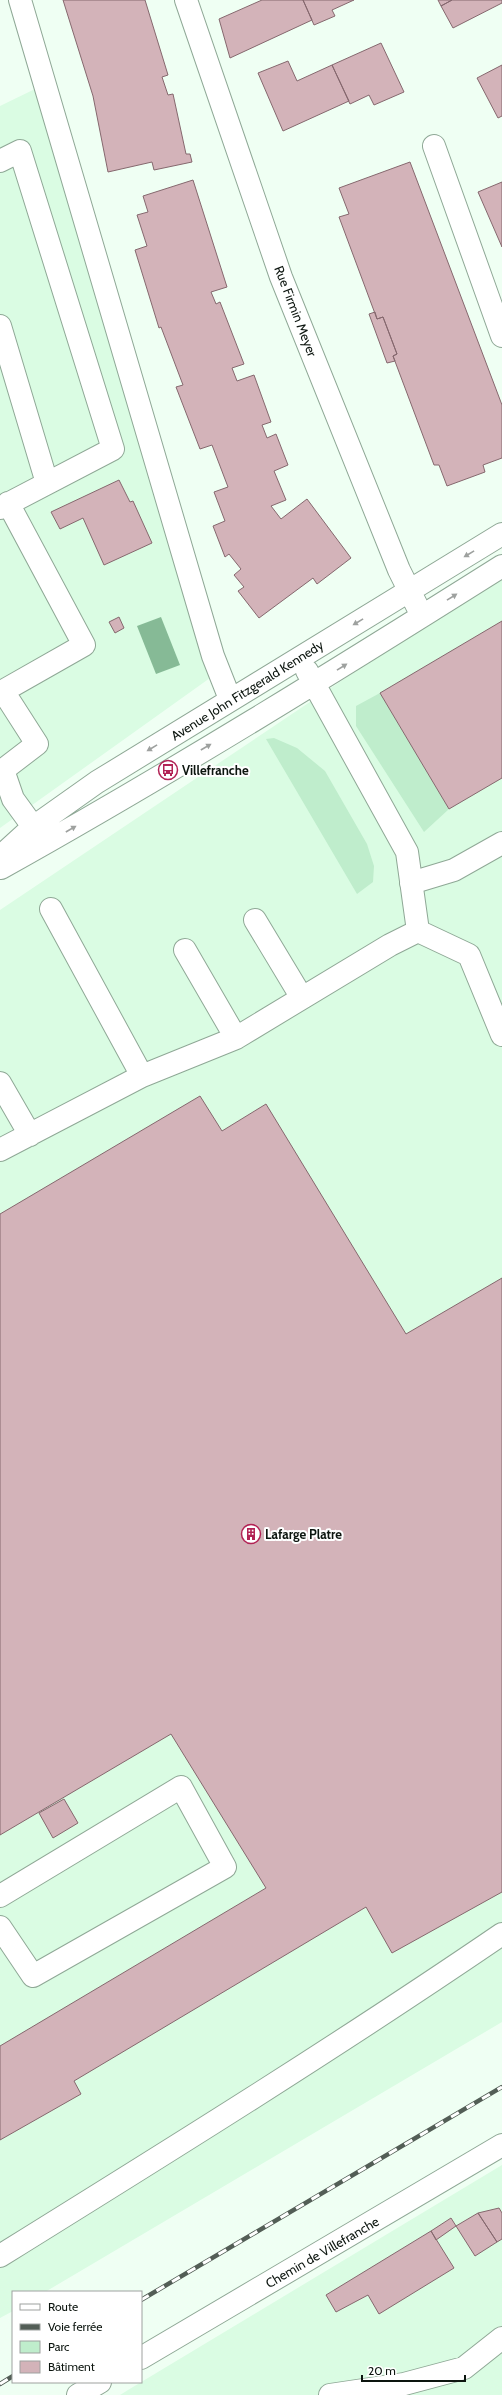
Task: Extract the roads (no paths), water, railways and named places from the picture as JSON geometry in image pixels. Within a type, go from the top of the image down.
[{"type":"street","points":[[20,0],[213,656],[230,699]]},
{"type":"street","name":"Rue Firmin Meyer","points":[[186,0],[281,277],[409,590],[422,616]]},
{"type":"street","points":[[434,146],[502,336]]},
{"type":"street","points":[[0,161],[20,152],[112,449],[4,506],[84,645],[2,688],[37,744],[2,771],[13,799],[39,835]]},
{"type":"street","points":[[0,326],[47,483]]},
{"type":"street","name":"Avenue John Fitzgerald Kennedy","points":[[0,868],[97,782],[230,699],[502,534]]},
{"type":"street","name":"Avenue John Fitzgerald Kennedy","points":[[0,857],[314,684],[502,566]]},
{"type":"street","points":[[299,657],[407,852],[418,930]]},
{"type":"street","points":[[411,883],[454,870],[502,843]]},
{"type":"street","points":[[51,909],[142,1076]]},
{"type":"street","points":[[255,920],[302,998]]},
{"type":"street","points":[[0,1150],[142,1076],[236,1038],[390,945],[418,930]]},
{"type":"street","points":[[418,930],[469,955],[502,1035]]},
{"type":"street","points":[[185,950],[236,1038]]},
{"type":"street","points":[[0,1083],[30,1135]]},
{"type":"street","points":[[0,1896],[180,1787],[225,1867],[33,1976],[0,1927]]},
{"type":"street","points":[[0,2256],[195,2135],[414,1994],[502,1934]]},
{"type":"street","name":"Chemin de Villefranche","points":[[142,2357],[502,2145]]},
{"type":"street","points":[[330,2395],[404,2384],[464,2368],[502,2338]]},
{"type":"street","points":[[78,2395],[101,2387]]},
{"type":"railway","points":[[142,2299],[502,2087]]},
{"type":"railway","points":[[0,2384],[12,2377]]},
{"type":"place","name":"Villefranche","points":[[168,770]]},
{"type":"place","name":"Lafarge Platre","points":[[251,1534]]}]
